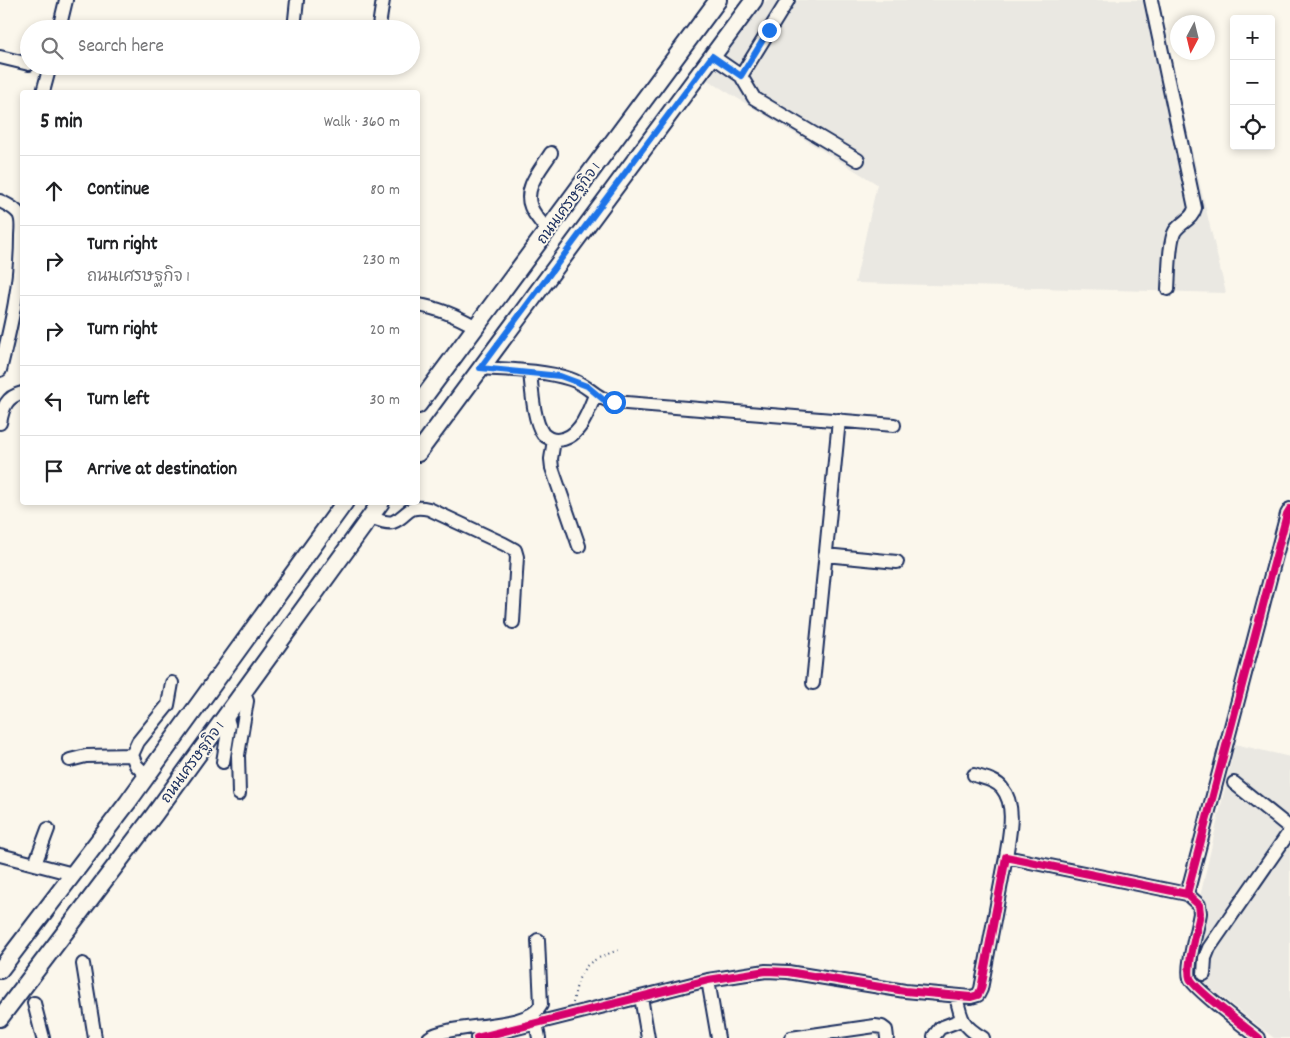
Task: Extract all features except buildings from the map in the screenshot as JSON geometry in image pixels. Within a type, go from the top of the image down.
[{"type":"main road","name":"ถนนเศรษฐกิจ 1","points":[[420,403],[718,0]]},
{"type":"main road","name":"ถนนเศรษฐกิจ 1","points":[[420,450],[754,0]]},
{"type":"main road","name":"ถนนเศรษฐกิจ 1","points":[[0,970],[147,776],[343,505]]},
{"type":"main road","name":"ถนนเศรษฐกิจ 1","points":[[0,1018],[154,815],[378,505]]},
{"type":"main road","points":[[287,581],[310,598]]},
{"type":"street","points":[[61,20],[66,0]]},
{"type":"street","points":[[295,20],[297,0]]},
{"type":"street","points":[[380,20],[383,0]]},
{"type":"street","points":[[741,76],[788,0]]},
{"type":"street","points":[[1151,0],[1195,208],[1193,215],[1188,221],[1181,224],[1172,237],[1168,290]]},
{"type":"street","points":[[712,56],[741,76],[754,98],[858,160]]},
{"type":"street","points":[[0,57],[20,62]]},
{"type":"street","points":[[43,90],[44,75]]},
{"type":"street","points":[[547,230],[531,208],[528,197],[531,185],[551,153]]},
{"type":"street","points":[[0,201],[18,213],[20,219]]},
{"type":"street","points":[[0,370],[6,322],[17,293],[20,258]]},
{"type":"street","points":[[420,305],[449,313],[476,327]]},
{"type":"street","points":[[480,368],[560,376],[587,386],[595,395],[605,401],[894,424]]},
{"type":"street","points":[[530,372],[536,414],[540,426],[544,435],[554,440],[566,439],[572,435],[584,421],[595,395]]},
{"type":"street","points":[[0,423],[3,396],[20,394]]},
{"type":"street","points":[[813,683],[839,420]]},
{"type":"street","points":[[554,440],[551,459],[552,468],[579,546]]},
{"type":"street","points":[[370,517],[392,522],[410,509],[419,507],[429,509],[515,550],[517,557],[513,622]]},
{"type":"street","points":[[1187,894],[1290,509]]},
{"type":"street","points":[[825,555],[897,562]]},
{"type":"street","points":[[147,776],[136,765],[132,755],[138,742],[168,705],[172,683]]},
{"type":"street","points":[[239,794],[238,755],[247,701],[243,690]]},
{"type":"street","points":[[222,762],[229,725],[226,715]]},
{"type":"street","points":[[70,760],[86,756],[132,755]]},
{"type":"street","points":[[477,1038],[708,980],[766,971],[906,991],[971,997],[978,995],[981,989],[1006,857],[1010,807],[1002,787],[992,781],[974,775]]},
{"type":"street","points":[[1204,974],[1205,958],[1209,948],[1290,829],[1234,783]]},
{"type":"street","points":[[35,864],[48,830]]},
{"type":"street","points":[[0,855],[73,874]]},
{"type":"street","points":[[1006,857],[1187,894],[1199,905],[1200,913],[1190,965],[1190,978],[1199,988],[1260,1038]]},
{"type":"street","points":[[429,1038],[445,1032],[505,1022],[532,1014],[538,1010],[540,1005],[538,940]]},
{"type":"street","points":[[83,964],[95,1038]]},
{"type":"street","points":[[708,980],[718,1038]]},
{"type":"street","points":[[956,996],[961,1020],[971,1031],[983,1038]]},
{"type":"street","points":[[641,997],[648,1038]]},
{"type":"street","points":[[34,1003],[42,1038]]},
{"type":"street","points":[[934,1036],[940,1028],[961,1020]]},
{"type":"street","points":[[536,1023],[538,1038]]},
{"type":"street","points":[[791,1038],[875,1026],[886,1030],[887,1038]]},
{"type":"path","points":[[570,1015],[576,983],[584,967],[595,959],[621,948]]},
{"type":"shaded area","points":[[767,0],[1156,0],[1226,293],[855,283],[877,184],[706,79]]},
{"type":"shaded area","points":[[1235,744],[1290,757],[1290,1038],[1274,1038],[1184,967]]},
{"type":"cycle path","points":[[1187,894],[1287,514],[1290,509]]},
{"type":"cycle path","points":[[477,1038],[708,980],[766,971],[788,972],[905,991],[971,997],[978,995],[981,989],[1006,857],[1187,894],[1199,905],[1200,913],[1191,956],[1190,978],[1210,999],[1259,1038]]},
{"type":"route","points":[[614,402],[605,401],[595,395],[587,386],[560,376],[480,368],[712,56],[741,76],[769,30]]}]
